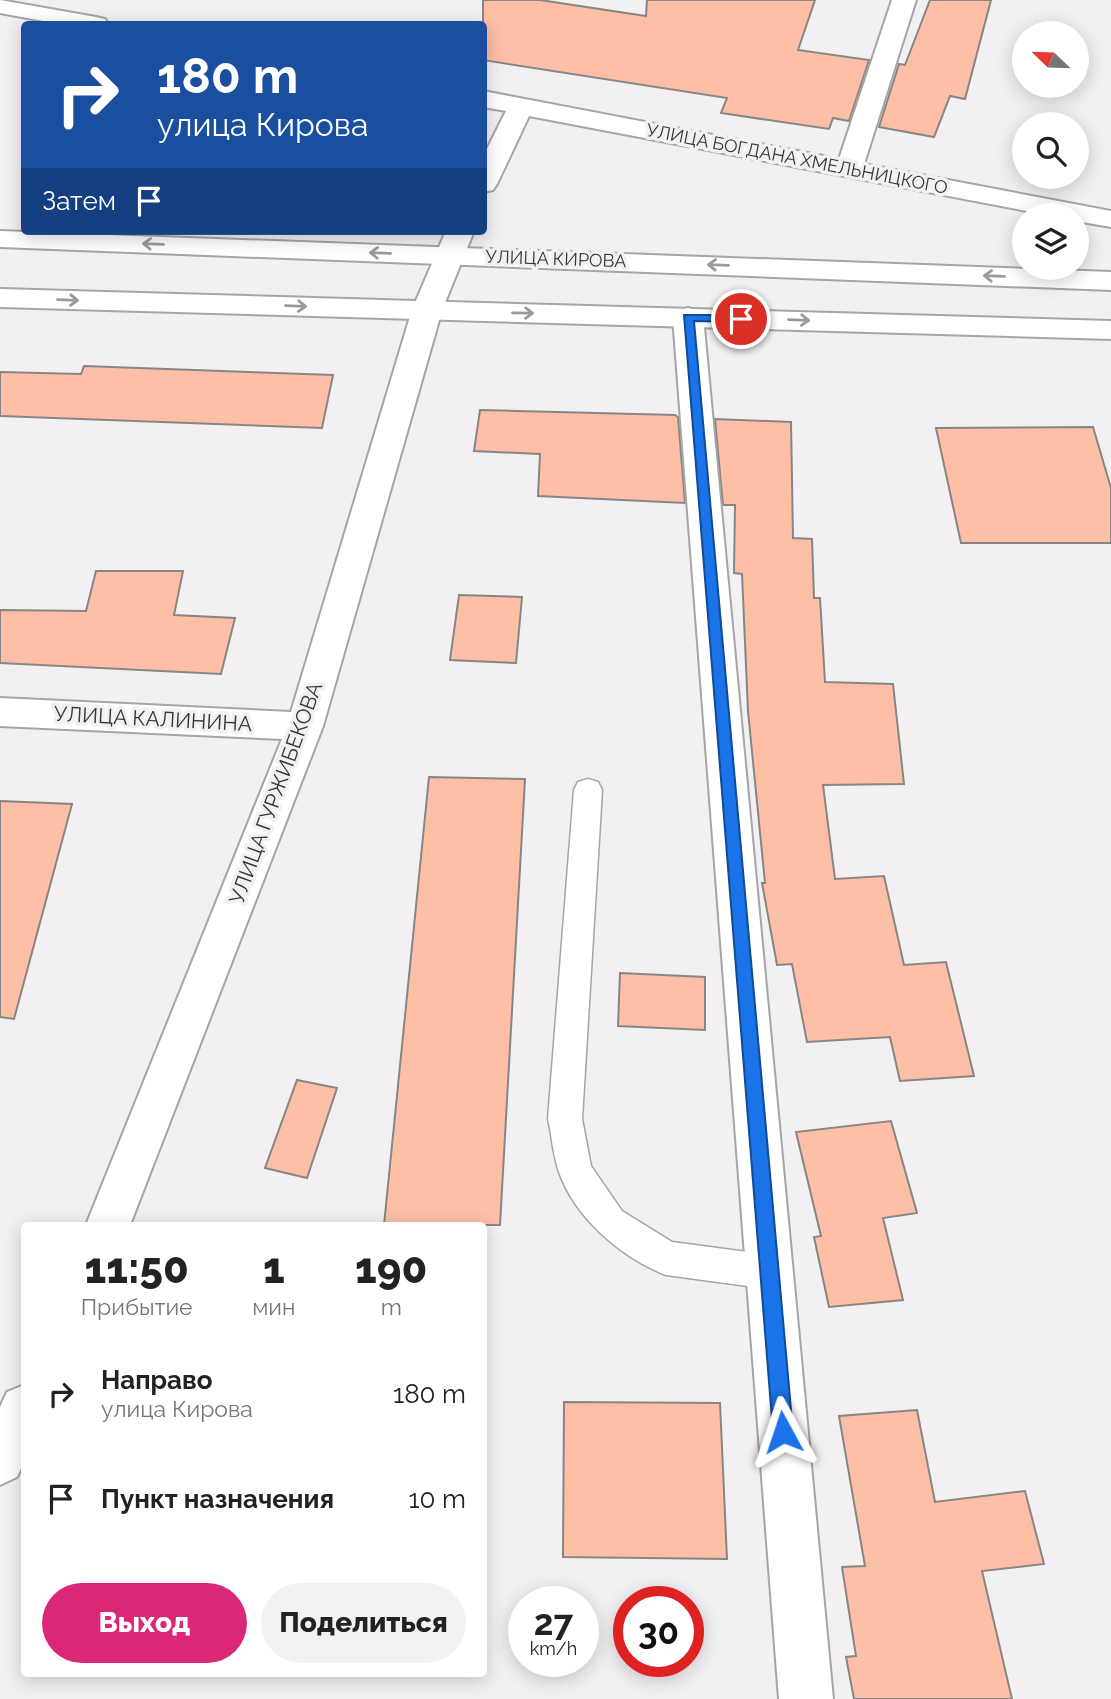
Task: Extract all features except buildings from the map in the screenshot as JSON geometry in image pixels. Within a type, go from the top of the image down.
[{"type":"street","points":[[849,169],[904,0]]},
{"type":"street","points":[[0,6],[80,21]]},
{"type":"street","name":"УЛИЦА БОГДАНА ХМЕЛЬНИЦКОГО","points":[[487,100],[1111,219]]},
{"type":"street","points":[[487,176],[521,106]]},
{"type":"street","name":"УЛИЦА КИРОВА","points":[[0,239],[454,243],[1111,281]]},
{"type":"street","name":"УЛИЦА ГУРЖИБЕКОВА","points":[[109,1222],[305,726],[427,310],[454,243]]},
{"type":"street","points":[[0,298],[1111,330]]},
{"type":"street","points":[[688,317],[806,1699]]},
{"type":"street","name":"УЛИЦА КАЛИНИНА","points":[[0,712],[305,726]]},
{"type":"street","points":[[0,1460],[21,1415]]},
{"type":"lane","points":[[588,790],[565,1119],[575,1171],[610,1222],[666,1258],[769,1272]]},
{"type":"route","points":[[741,319],[688,317],[783,1432]]}]
